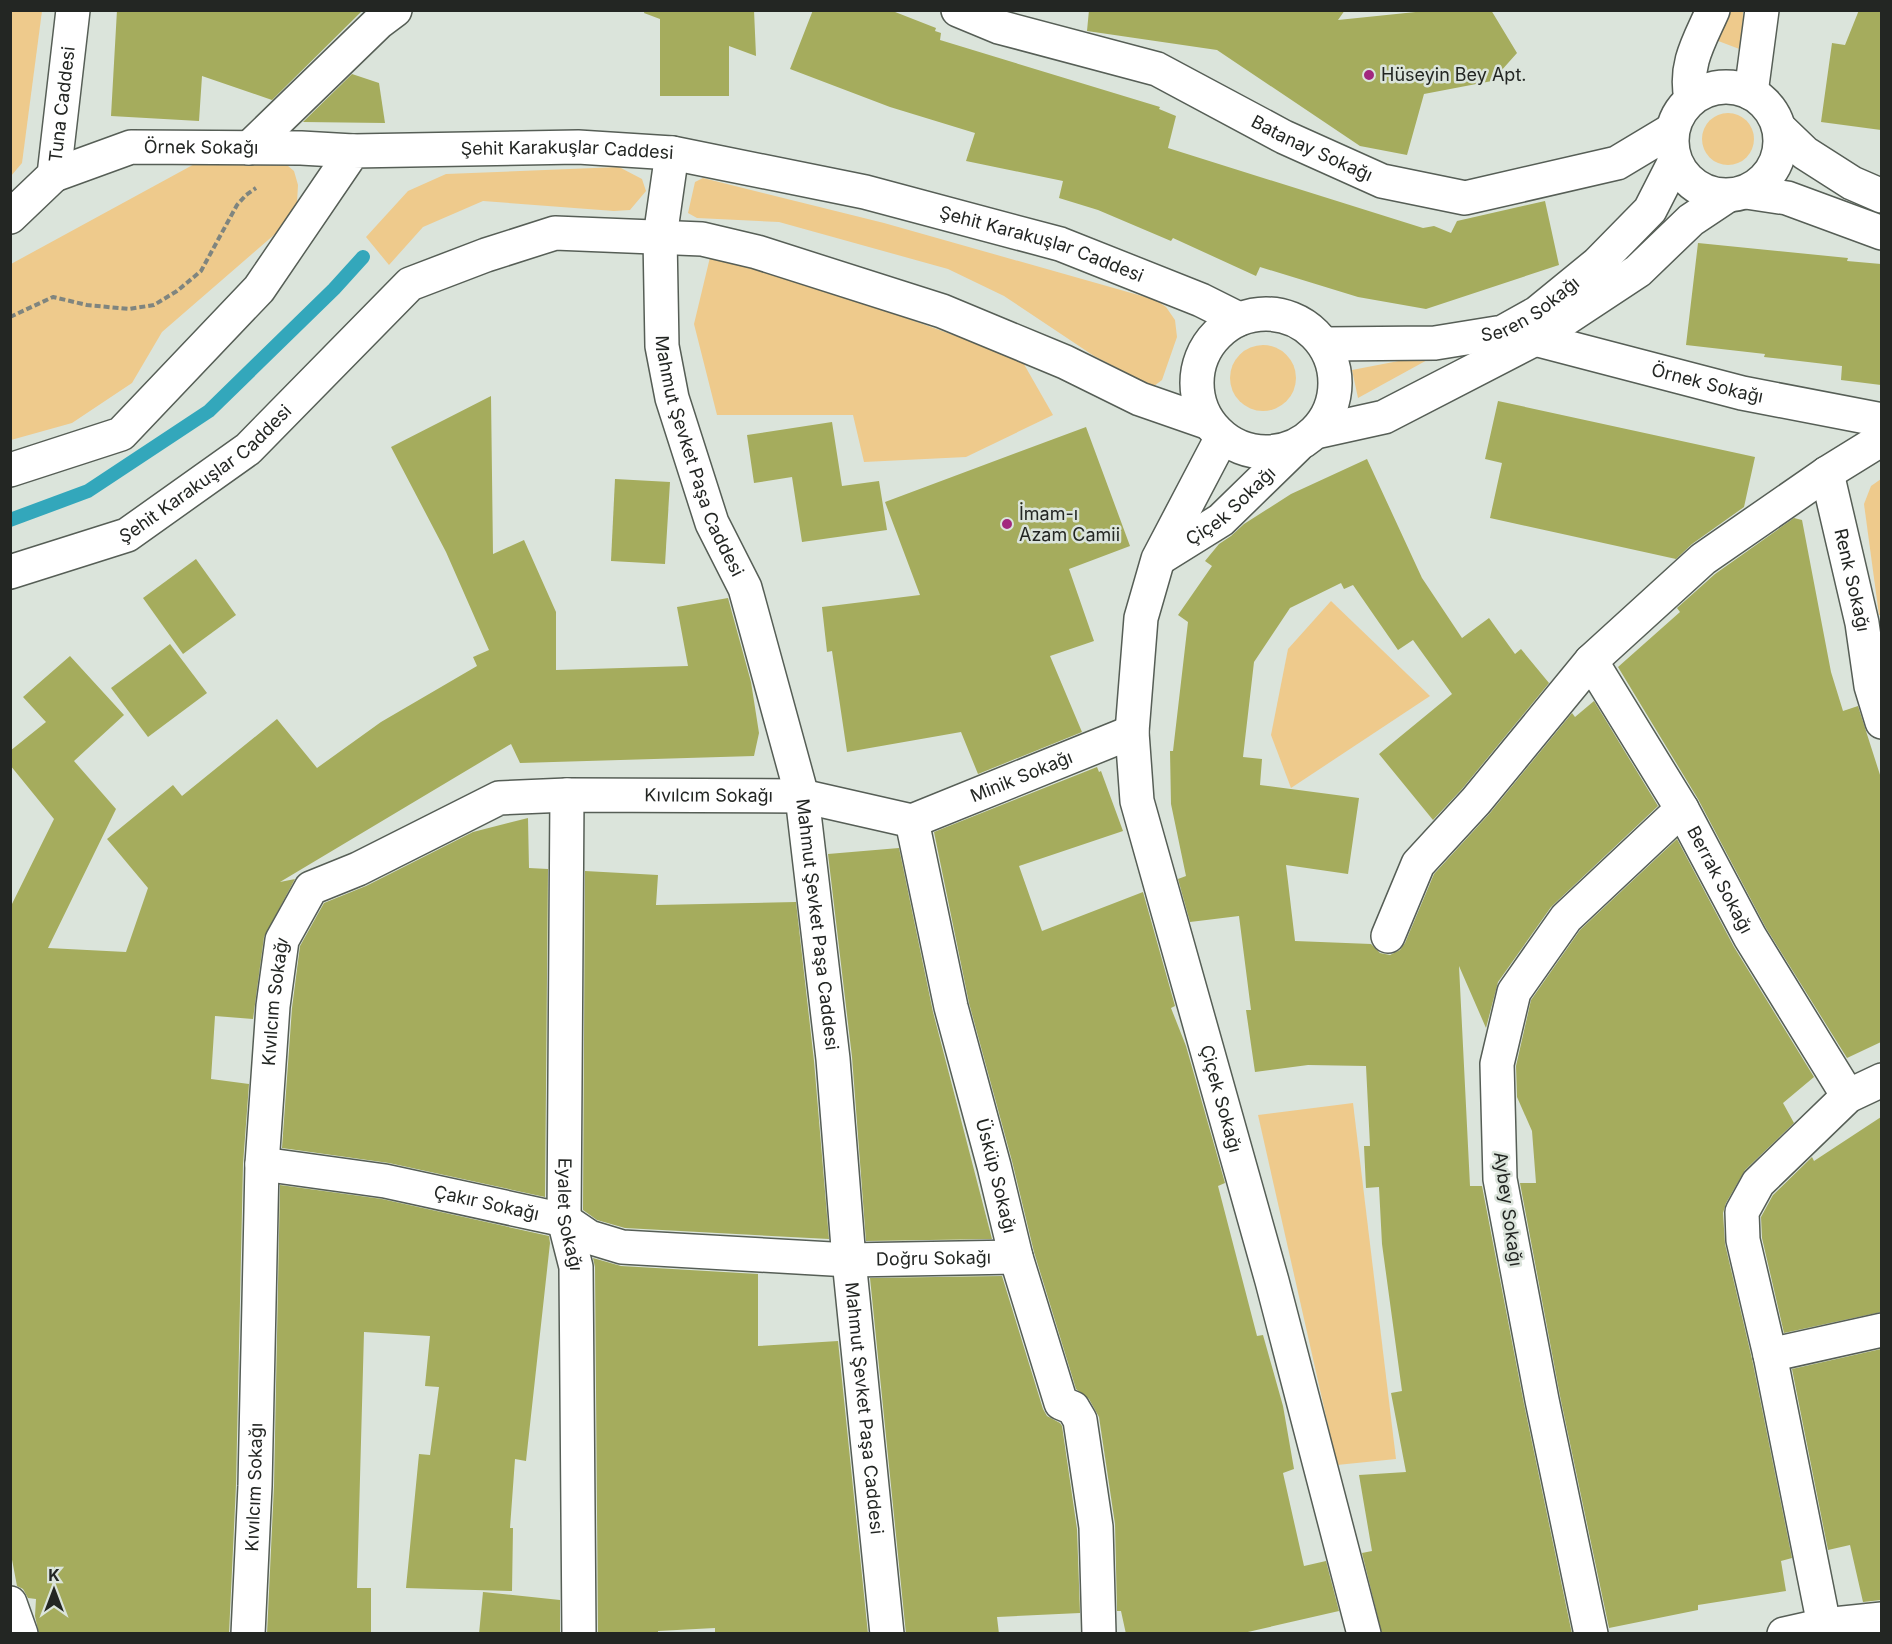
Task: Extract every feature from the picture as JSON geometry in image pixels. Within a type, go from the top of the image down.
[{"type":"street","name":"Tuna Caddesi","points":[[10,216],[54,175],[73,10]]},
{"type":"street","points":[[249,148],[379,22],[395,10]]},
{"type":"street","name":"Batanay Sokağı","points":[[958,10],[999,27],[1157,69],[1284,137],[1382,181],[1466,198],[1617,163],[1673,145]]},
{"type":"street","points":[[1691,98],[1688,83],[1690,62],[1713,10]]},
{"type":"street","points":[[1752,93],[1762,10]]},
{"type":"street","points":[[1307,439],[1330,412],[1336,390],[1334,366],[1325,344],[1304,325],[1277,314],[1258,314],[1239,319],[1221,330],[1208,345],[1199,364],[1196,384],[1200,405],[1216,430],[1240,447],[1258,452],[1278,452],[1307,439],[1384,417],[1535,339],[1638,271],[1691,220],[1736,194],[1768,176],[1776,164],[1781,141],[1779,128],[1772,111],[1752,93],[1737,87],[1718,86],[1691,98],[1679,112],[1673,145],[1689,182],[1706,192],[1736,194],[1787,198],[1881,233]]},
{"type":"street","points":[[1779,128],[1805,153],[1852,183],[1881,196]]},
{"type":"street","name":"Seren Sokağı","points":[[1325,344],[1435,343],[1503,332],[1537,313],[1598,264],[1650,210],[1673,145]]},
{"type":"street","name":"Örnek Sokağı","points":[[54,175],[131,147],[353,151]]},
{"type":"street","name":"Şehit Karakuşlar Caddesi","points":[[353,151],[578,147],[672,153],[866,192],[1060,244],[1202,300],[1239,319]]},
{"type":"street","points":[[10,471],[121,434],[259,289],[353,151]]},
{"type":"street","name":"Mahmut Şevket Paşa Caddesi","points":[[672,153],[660,237],[662,346],[672,398],[712,523],[745,588],[802,796],[833,1059],[849,1260],[886,1634]]},
{"type":"street","name":"Şehit Karakuşlar Caddesi","points":[[10,572],[127,535],[248,449],[410,284],[486,255],[555,233],[702,239],[757,252],[942,311],[1065,362],[1140,399],[1216,430]]},
{"type":"street","name":"Örnek Sokağı","points":[[1535,339],[1742,393],[1881,420]]},
{"type":"street","name":"Çiçek Sokağı","points":[[1216,430],[1158,559],[1141,618],[1132,732],[1137,801],[1272,1281],[1364,1634]]},
{"type":"street","name":"Çiçek Sokağı","points":[[1158,559],[1221,520],[1307,439]]},
{"type":"street","points":[[1388,936],[1418,864],[1476,801],[1591,661],[1703,559],[1827,473],[1881,439]]},
{"type":"street","name":"Renk Sokağı","points":[[1827,473],[1862,622],[1871,686],[1881,722]]},
{"type":"street","name":"Berrak Sokağı","points":[[1591,661],[1682,809],[1750,938],[1848,1096]]},
{"type":"street","name":"Minik Sokağı","points":[[912,821],[1132,732]]},
{"type":"street","name":"Kıvılcım Sokağı","points":[[248,1634],[255,1486],[262,1164],[273,1006],[282,940],[311,888],[358,869],[500,798],[567,795],[802,796]]},
{"type":"street","name":"Eyalet Sokağı","points":[[567,795],[564,1220],[576,1267],[579,1634]]},
{"type":"street","points":[[802,796],[912,821]]},
{"type":"street","name":"Aybey Sokağı","points":[[1591,1634],[1542,1400],[1500,1179],[1497,1064],[1514,992],[1566,918],[1682,809]]},
{"type":"street","name":"Üsküp Sokağı","points":[[912,821],[951,1007],[1016,1257],[1061,1403],[1073,1408],[1080,1420],[1096,1527],[1099,1634]]},
{"type":"street","points":[[1841,1627],[1770,1354],[1743,1240],[1742,1212],[1758,1183],[1848,1096],[1881,1080]]},
{"type":"street","name":"Çakır Sokağı","points":[[262,1164],[385,1181],[564,1220],[589,1238],[622,1247],[849,1260]]},
{"type":"street","name":"Doğru Sokağı","points":[[849,1260],[1016,1257]]},
{"type":"street","points":[[1770,1354],[1881,1330]]},
{"type":"street","points":[[10,1603],[21,1634]]},
{"type":"street","points":[[1784,1634],[1881,1619]]},
{"type":"path","points":[[10,316],[53,297],[87,305],[129,309],[154,305],[177,291],[201,271],[237,206],[246,195],[273,177],[285,148]]},
{"type":"shaded area","points":[[11,10],[42,11],[22,163],[11,176]]},
{"type":"shaded area","points":[[1729,11],[1743,11],[1742,50],[1713,39]]},
{"type":"shaded area","points":[[1723,113],[1733,113],[1747,120],[1754,139],[1747,158],[1733,165],[1723,165],[1713,161],[1706,154],[1702,144],[1702,134],[1706,124],[1713,117]]},
{"type":"shaded area","points":[[281,160],[294,171],[298,185],[297,203],[282,228],[162,332],[132,383],[72,423],[11,440],[11,264],[200,161]]},
{"type":"shaded area","points":[[619,167],[642,179],[646,191],[630,210],[614,211],[483,201],[423,227],[389,265],[366,237],[408,191],[446,174]]},
{"type":"shaded area","points":[[703,178],[884,223],[1156,300],[1166,307],[1175,320],[1177,337],[1162,380],[1154,386],[1142,381],[1094,356],[1004,296],[948,269],[779,222],[697,218],[688,213],[695,182]]},
{"type":"shaded area","points":[[712,249],[1021,359],[1053,415],[966,457],[864,462],[853,415],[717,415],[694,324]]},
{"type":"shaded area","points":[[1256,345],[1270,345],[1282,350],[1291,359],[1296,378],[1294,391],[1287,402],[1270,411],[1256,411],[1244,406],[1235,397],[1230,385],[1230,371],[1235,359],[1244,350]]},
{"type":"shaded area","points":[[1440,353],[1358,398],[1352,370]]},
{"type":"shaded area","points":[[1881,479],[1881,615],[1879,615],[1864,504],[1871,486]]},
{"type":"shaded area","points":[[1331,601],[1430,696],[1291,788],[1271,735],[1288,649]]},
{"type":"shaded area","points":[[1353,1103],[1396,1459],[1337,1465],[1258,1115]]},
{"type":"building","points":[[117,10],[363,10],[272,100],[202,76],[199,121],[111,116]]},
{"type":"building","points":[[645,10],[754,10],[756,56],[729,46],[729,96],[660,96],[660,19],[644,13]]},
{"type":"building","points":[[813,10],[890,10],[936,28],[935,31],[941,33],[940,40],[1160,107],[1159,109],[1176,116],[1168,148],[1423,228],[1434,226],[1451,233],[1457,221],[1545,201],[1559,265],[1426,309],[1358,297],[1260,267],[1256,276],[1173,238],[1171,241],[1098,210],[1059,198],[1063,181],[966,161],[975,133],[890,107],[790,69]]},
{"type":"building","points":[[1089,10],[1345,10],[1338,20],[1435,10],[1491,10],[1517,53],[1492,81],[1424,94],[1407,155],[1360,146],[1217,50],[1087,31]]},
{"type":"building","points":[[1859,10],[1881,10],[1881,130],[1821,122],[1832,43],[1845,45]]},
{"type":"building","points":[[352,74],[379,83],[385,123],[303,122]]},
{"type":"building","points":[[1698,243],[1848,258],[1847,261],[1881,264],[1881,385],[1841,380],[1842,366],[1686,345]]},
{"type":"building","points":[[491,396],[493,554],[524,540],[556,612],[556,670],[688,666],[677,607],[728,598],[751,682],[759,733],[754,756],[520,763],[511,744],[280,882],[295,879],[264,937],[253,1019],[215,1016],[211,1079],[249,1084],[243,1164],[236,1485],[229,1634],[39,1634],[35,1616],[36,1599],[28,1598],[23,1589],[17,1586],[10,1549],[10,908],[54,819],[10,765],[10,751],[46,722],[23,697],[70,656],[124,715],[74,761],[116,809],[48,948],[126,952],[148,888],[107,839],[173,785],[182,796],[277,719],[317,768],[381,722],[477,666],[473,657],[489,650],[446,552],[391,447]]},
{"type":"building","points":[[1498,401],[1755,457],[1744,507],[1692,544],[1676,559],[1490,518],[1502,463],[1485,459]]},
{"type":"building","points":[[832,422],[842,486],[879,481],[887,530],[802,542],[792,477],[754,483],[747,435]]},
{"type":"building","points":[[1086,427],[1130,546],[1069,569],[1094,641],[1050,656],[1082,732],[978,774],[961,732],[847,752],[832,651],[827,652],[822,607],[920,595],[885,502]]},
{"type":"building","points":[[1367,459],[1422,578],[1462,638],[1489,618],[1515,654],[1521,649],[1549,683],[1462,789],[1433,820],[1379,754],[1452,694],[1413,640],[1398,650],[1353,585],[1344,589],[1341,583],[1290,608],[1254,662],[1243,757],[1262,759],[1260,785],[1359,798],[1348,874],[1286,865],[1295,941],[1371,944],[1380,953],[1390,955],[1400,950],[1434,874],[1490,813],[1572,713],[1575,717],[1594,701],[1658,806],[1551,907],[1498,982],[1486,1028],[1459,966],[1470,1186],[1482,1186],[1572,1634],[1382,1634],[1362,1553],[1372,1551],[1359,1475],[1406,1472],[1391,1393],[1402,1391],[1382,1244],[1379,1187],[1366,1188],[1364,1146],[1370,1146],[1366,1066],[1308,1065],[1255,1072],[1246,1010],[1251,1010],[1239,916],[1190,922],[1178,879],[1186,876],[1171,804],[1170,751],[1173,751],[1188,622],[1178,615],[1212,566],[1205,561],[1219,544],[1244,524],[1291,494]]},
{"type":"building","points":[[615,479],[670,482],[665,564],[611,561]]},
{"type":"building","points":[[1794,518],[1802,520],[1831,672],[1843,711],[1858,706],[1881,778],[1881,1042],[1847,1058],[1766,928],[1698,799],[1618,667],[1680,612],[1677,608],[1715,574]]},
{"type":"building","points":[[196,559],[236,615],[183,654],[143,598]]},
{"type":"building","points":[[170,644],[207,693],[148,737],[111,688]]},
{"type":"building","points":[[1097,767],[1099,772],[1101,771],[1123,831],[1019,866],[1042,931],[1143,892],[1175,1006],[1171,1008],[1186,1046],[1225,1183],[1218,1186],[1257,1336],[1263,1335],[1283,1406],[1294,1469],[1283,1473],[1304,1566],[1326,1561],[1339,1611],[1239,1634],[1126,1634],[1121,1611],[1117,1611],[1115,1524],[1099,1417],[1089,1399],[1076,1389],[1034,1252],[969,1003],[934,832]]},
{"type":"building","points":[[528,818],[529,868],[548,869],[545,1197],[389,1163],[282,1148],[292,1008],[300,946],[324,903],[366,886],[473,832]]},
{"type":"building","points":[[1677,839],[1734,947],[1814,1077],[1783,1103],[1794,1123],[1745,1170],[1726,1203],[1723,1213],[1725,1244],[1752,1359],[1792,1558],[1781,1561],[1786,1591],[1698,1605],[1698,1610],[1609,1628],[1560,1396],[1520,1183],[1536,1183],[1532,1131],[1517,1097],[1516,1066],[1531,1000],[1580,930]]},
{"type":"building","points":[[899,848],[933,1012],[992,1239],[866,1241],[852,1057],[828,854]]},
{"type":"building","points":[[585,871],[658,875],[656,905],[796,902],[814,1061],[829,1239],[625,1228],[597,1220],[583,1210]]},
{"type":"building","points":[[1881,1117],[1881,1312],[1784,1333],[1762,1238],[1761,1217],[1773,1195],[1812,1157],[1814,1161]]},
{"type":"building","points":[[280,1185],[382,1199],[549,1236],[526,1461],[515,1459],[510,1528],[513,1528],[512,1591],[406,1588],[419,1454],[430,1455],[439,1387],[425,1386],[430,1336],[364,1332],[357,1588],[371,1588],[371,1634],[267,1634],[274,1486]]},
{"type":"building","points":[[593,1258],[621,1266],[758,1274],[758,1346],[838,1341],[868,1634],[715,1634],[715,1628],[658,1631],[658,1634],[598,1634],[595,1267]]},
{"type":"building","points":[[1002,1276],[1043,1409],[1047,1416],[1062,1426],[1077,1529],[1080,1613],[997,1617],[999,1634],[906,1634],[870,1278]]},
{"type":"building","points":[[1881,1349],[1881,1600],[1863,1602],[1850,1545],[1828,1550],[1792,1369]]},
{"type":"building","points":[[483,1592],[560,1600],[560,1634],[479,1634]]},
{"type":"waterway","points":[[10,520],[88,491],[209,411],[334,289],[363,257]]},
{"type":"place","name":"Hüseyin Bey Apt.","points":[[1369,75]]},
{"type":"place","name":"İmam-ı Azam Camii","points":[[1007,524]]}]
